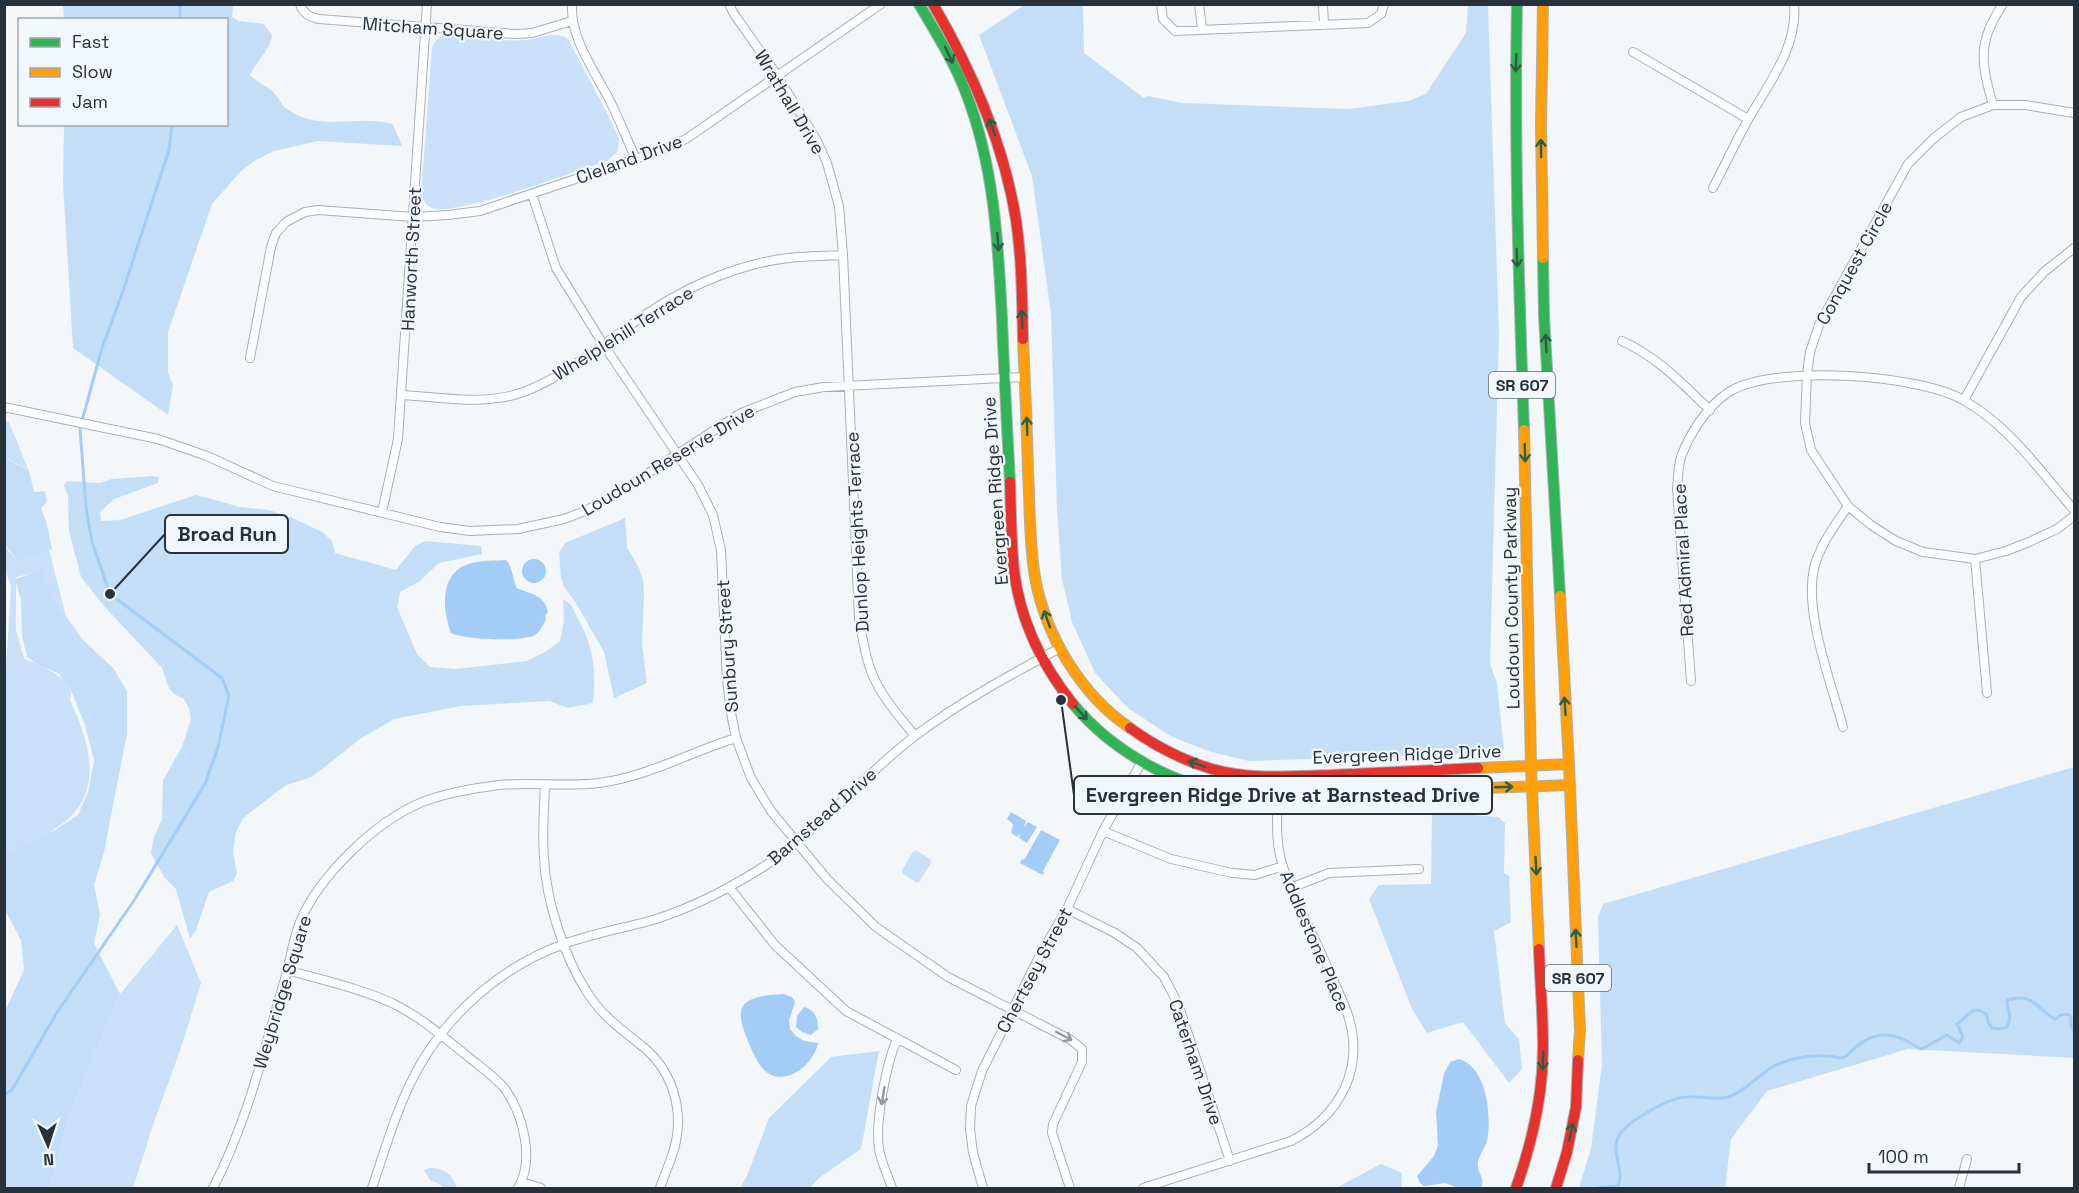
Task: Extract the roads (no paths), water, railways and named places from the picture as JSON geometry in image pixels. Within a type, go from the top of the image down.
[{"type":"street","name":"Mitcham Square","points":[[300,4],[310,17],[319,19],[426,28],[532,33],[572,21]]},
{"type":"street","name":"Hanworth Street","points":[[382,512],[398,439],[427,4]]},
{"type":"street","points":[[572,4],[572,21],[581,45],[614,108],[636,159]]},
{"type":"street","name":"Wrathall Drive","points":[[729,4],[777,75],[816,139],[826,163],[839,206],[849,386]]},
{"type":"street","name":"Cleland Drive","points":[[250,358],[271,247],[276,233],[294,217],[318,210],[413,217],[480,211],[636,159],[686,139],[881,4]]},
{"type":"street","name":"Evergreen Ridge Drive","points":[[919,4],[944,45],[966,93],[988,167],[998,243],[1014,572],[1025,619],[1041,658],[1062,690],[1083,715],[1108,739],[1141,763],[1202,788],[1231,794],[1278,795],[1569,785]]},
{"type":"street","name":"Evergreen Ridge Drive","points":[[933,4],[961,53],[974,82],[993,129],[1009,184],[1019,244],[1034,570],[1042,606],[1060,648],[1089,691],[1105,709],[1132,731],[1171,754],[1212,769],[1255,776],[1569,764]]},
{"type":"street","points":[[1161,4],[1163,19],[1175,30],[1368,23],[1381,14],[1384,4]]},
{"type":"street","points":[[1199,4],[1202,29]]},
{"type":"street","points":[[1323,4],[1324,25]]},
{"type":"street","name":"Loudoun County Parkway","points":[[1516,1188],[1535,1126],[1542,1076],[1542,1002],[1531,766],[1526,485],[1516,210],[1515,103],[1518,4]]},
{"type":"street","name":"SR 607","points":[[1543,4],[1540,124],[1544,316],[1569,764],[1580,1058],[1572,1129],[1556,1188]]},
{"type":"street","points":[[1713,188],[1748,119],[1780,64],[1794,30],[1794,4]]},
{"type":"street","points":[[1993,105],[1983,71],[1984,41],[2002,4]]},
{"type":"street","points":[[1633,52],[1748,119]]},
{"type":"street","name":"Conquest Circle","points":[[2074,113],[2025,105],[1993,105],[1961,117],[1934,138],[1908,165],[1819,325],[1810,352],[1805,423],[1811,450],[1848,507],[1896,541],[1923,552],[1975,559],[2006,552],[2057,529],[2074,516]]},
{"type":"street","name":"Sunbury Street","points":[[532,194],[556,268],[603,344],[698,485],[713,515],[721,550],[727,680],[736,738],[751,778],[771,811],[795,843],[827,879],[876,927],[948,977],[1071,1040],[1082,1049],[1082,1062],[1053,1124],[1052,1133],[1070,1188]]},
{"type":"street","points":[[1964,400],[2021,297],[2044,273],[2074,248]]},
{"type":"street","name":"Whelplehill Terrace","points":[[401,395],[489,399],[529,390],[554,377],[677,295],[718,277],[787,258],[843,255]]},
{"type":"street","points":[[1622,340],[1659,362],[1710,410]]},
{"type":"street","name":"Red Admiral Place","points":[[1691,681],[1677,489],[1680,459],[1693,431],[1710,410],[1730,392],[1764,379],[1807,374],[1905,382],[1964,400],[2008,432],[2074,510]]},
{"type":"street","name":"Loudoun Reserve Drive","points":[[4,407],[130,432],[207,456],[273,486],[470,531],[518,529],[564,519],[585,511],[619,492],[741,413],[795,392],[849,386],[1025,377]]},
{"type":"street","name":"Dunlop Heights Terrace","points":[[849,386],[860,618],[863,638],[869,666],[876,681],[895,711],[915,736]]},
{"type":"street","points":[[1843,727],[1815,622],[1812,590],[1814,567],[1825,540],[1848,507]]},
{"type":"street","points":[[1975,559],[1987,693]]},
{"type":"street","name":"Barnstead Drive","points":[[372,1188],[403,1101],[419,1066],[440,1034],[472,999],[492,983],[539,954],[564,944],[657,919],[691,906],[763,867],[830,814],[876,769],[915,736],[974,697],[1060,648]]},
{"type":"street","name":"Weybridge Square","points":[[213,1188],[247,1109],[300,922],[329,874],[369,834],[420,803],[450,795],[500,785],[598,783],[634,776],[736,738]]},
{"type":"street","name":"Chertsey Street","points":[[983,1188],[973,1153],[970,1129],[972,1106],[982,1071],[1012,1009],[1066,909],[1103,831],[1141,763]]},
{"type":"street","name":"Addlestone Place","points":[[1143,1188],[1280,1145],[1310,1131],[1338,1102],[1351,1068],[1353,1050],[1348,1015],[1283,866],[1278,831],[1278,795],[1281,776]]},
{"type":"street","points":[[545,785],[545,869],[554,912],[564,944],[576,973],[597,1006],[648,1052],[662,1068],[670,1082],[676,1102],[678,1122],[676,1143],[660,1188]]},
{"type":"street","points":[[1103,831],[1171,859],[1232,873],[1255,875],[1283,866]]},
{"type":"street","points":[[1293,887],[1329,873],[1419,869]]},
{"type":"street","points":[[729,887],[775,945],[846,1011],[956,1070]]},
{"type":"street","name":"Caterham Drive","points":[[1066,909],[1115,933],[1137,948],[1164,977],[1178,1004],[1230,1161]]},
{"type":"street","points":[[288,970],[366,993],[394,1004],[440,1034],[493,1077],[515,1105],[524,1130],[526,1144],[520,1185],[541,1188]]},
{"type":"street","points":[[892,1188],[880,1151],[878,1126],[886,1074],[897,1039]]},
{"type":"street","points":[[1959,1188],[1967,1159]]},
{"type":"waterway","points":[[180,4],[180,18]]},
{"type":"waterway","points":[[4,1095],[12,1090],[56,1014],[135,899],[205,784],[218,747],[229,696],[222,678],[110,594],[92,542],[86,508],[80,428],[102,348],[169,150],[172,126]]},
{"type":"waterway","points":[[1597,1188],[1618,1186],[1620,1171],[1616,1144],[1623,1130],[1636,1120],[1672,1100],[1692,1097],[1728,1097],[1771,1067],[1784,1062],[1815,1056],[1843,1058],[1859,1044],[1880,1035],[1900,1038],[1922,1049],[1947,1035],[1959,1043],[1963,1037],[1957,1024],[1974,1010],[1987,1015],[1992,1028],[2000,1029],[2007,1027],[2009,1023],[2007,1000],[2017,998],[2030,1000],[2055,1019],[2068,1014],[2071,1017],[2074,1032]]},
{"type":"place","name":"Broad Run","points":[[110,594]]},
{"type":"place","name":"Evergreen Ridge Drive at Barnstead Drive","points":[[1061,700]]}]
